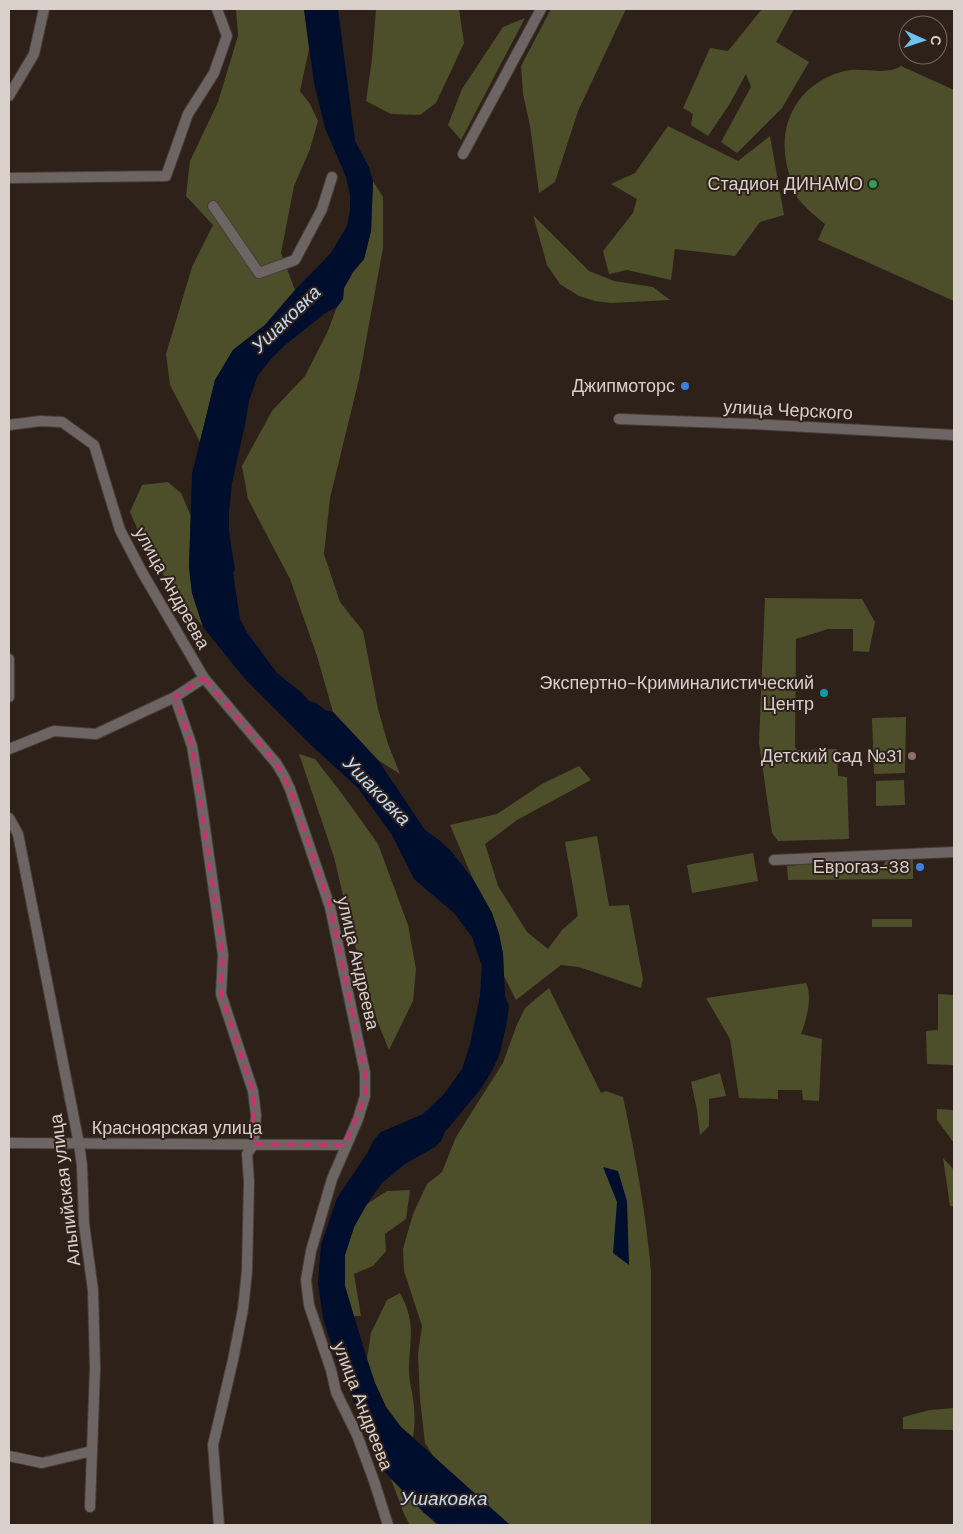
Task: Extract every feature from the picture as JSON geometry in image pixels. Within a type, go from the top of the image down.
[{"type":"street","points":[[9,96],[34,54],[44,9]]},
{"type":"street","points":[[9,178],[166,176],[188,114],[214,73],[227,36],[217,9]]},
{"type":"street","points":[[463,154],[541,9]]},
{"type":"street","points":[[213,206],[258,273],[295,260],[322,209],[332,177]]},
{"type":"street","name":"улица Черского","points":[[619,419],[954,435]]},
{"type":"street","name":"улица Андреева","points":[[9,425],[40,421],[62,422],[94,445],[120,530],[142,572],[204,678],[276,764],[290,789],[330,906],[365,1073],[365,1096],[358,1119],[345,1145],[332,1179],[311,1251],[306,1280],[309,1305],[331,1370],[336,1392],[357,1435],[388,1525]]},
{"type":"street","points":[[9,659],[9,697]]},
{"type":"street","points":[[9,749],[54,731],[96,734],[176,697],[204,678]]},
{"type":"street","points":[[176,697],[192,746],[223,955],[221,994],[253,1091],[256,1115],[254,1144],[247,1154],[249,1181],[247,1271],[243,1309],[213,1444],[219,1525]]},
{"type":"street","name":"Альпийская улица","points":[[9,818],[18,834],[82,1166],[84,1224],[93,1290],[95,1368],[90,1506]]},
{"type":"street","points":[[774,860],[954,852]]},
{"type":"street","name":"Красноярская улица","points":[[9,1143],[345,1145]]},
{"type":"street","points":[[9,1456],[42,1463],[92,1451]]},
{"type":"highlighted area","points":[[204,678],[276,763],[290,789],[330,907],[365,1073],[365,1096],[345,1145],[254,1144],[253,1091],[221,994],[223,955],[192,746],[175,697]]},
{"type":"green space","points":[[236,9],[304,9],[309,49],[300,91],[310,104],[318,121],[310,149],[294,186],[281,253],[295,290],[265,325],[233,350],[215,380],[200,442],[170,385],[166,354],[192,267],[213,225],[186,196],[190,161],[218,102],[238,36]]},
{"type":"green space","points":[[376,9],[459,9],[464,43],[436,103],[420,115],[391,114],[366,101]]},
{"type":"green space","points":[[551,9],[626,9],[578,111],[555,182],[539,193],[530,126],[523,94],[521,66]]},
{"type":"green space","points":[[762,9],[794,9],[776,42],[809,62],[782,108],[737,153],[721,142],[751,87],[746,74],[729,105],[708,136],[691,125],[693,114],[683,108],[710,48],[728,51]]},
{"type":"green space","points":[[525,18],[461,140],[448,125],[462,89],[503,27]]},
{"type":"green space","name":"Стадион ДИНАМО","points":[[901,66],[954,90],[954,301],[818,240],[825,224],[806,208],[797,197],[787,164],[786,130],[791,115],[799,101],[810,89],[824,79],[841,72],[849,70],[887,71]]},
{"type":"green space","points":[[668,126],[738,161],[770,136],[784,215],[760,222],[735,256],[675,249],[671,280],[627,270],[609,274],[603,251],[633,213],[637,199],[611,184],[635,173]]},
{"type":"green space","points":[[373,181],[383,197],[383,248],[359,379],[330,498],[324,554],[340,602],[363,631],[378,709],[388,744],[400,774],[378,760],[333,712],[317,656],[290,579],[248,499],[242,466],[272,411],[305,376],[327,333],[337,307],[343,299],[344,288],[353,272],[364,259],[371,231]]},
{"type":"green space","points":[[533,215],[589,271],[614,281],[653,287],[670,300],[611,303],[579,296],[560,284],[547,265]]},
{"type":"green space","points":[[168,482],[181,493],[191,516],[189,567],[192,593],[203,627],[176,593],[147,551],[130,512],[142,485]]},
{"type":"green space","points":[[765,598],[862,599],[875,622],[869,652],[853,651],[853,629],[828,629],[796,639],[795,747],[797,750],[837,749],[838,776],[847,777],[849,839],[778,841],[772,833],[759,743]]},
{"type":"green space","points":[[906,717],[905,773],[874,774],[872,718]]},
{"type":"green space","points":[[299,754],[315,759],[378,844],[408,925],[416,969],[413,1001],[389,1050],[378,1023],[354,942],[334,857]]},
{"type":"green space","points":[[579,766],[591,780],[517,820],[485,844],[498,886],[527,932],[548,949],[562,930],[578,916],[565,842],[597,836],[609,906],[629,905],[643,979],[641,988],[579,967],[561,965],[516,1000],[504,976],[503,954],[492,913],[473,879],[450,825],[497,814],[542,784]]},
{"type":"green space","points":[[904,780],[905,805],[876,806],[876,781]]},
{"type":"green space","points":[[753,853],[758,881],[692,893],[687,865]]},
{"type":"green space","points":[[913,859],[913,879],[788,880],[787,866],[854,860],[860,869],[882,868],[886,860]]},
{"type":"green space","points":[[872,919],[912,919],[912,927],[872,927]]},
{"type":"green space","points":[[806,983],[809,1001],[807,1016],[801,1034],[822,1039],[819,1101],[803,1100],[802,1090],[778,1090],[778,1099],[739,1098],[730,1039],[706,998]]},
{"type":"green space","points":[[549,988],[601,1093],[606,1091],[623,1097],[632,1140],[643,1205],[651,1271],[651,1525],[510,1525],[435,1459],[425,1443],[420,1399],[418,1354],[422,1326],[404,1271],[403,1249],[413,1214],[427,1184],[442,1172],[456,1137],[503,1063],[525,1008]]},
{"type":"green space","points":[[938,994],[954,995],[954,1065],[927,1064],[926,1031],[938,1030]]},
{"type":"green space","points":[[720,1073],[726,1096],[709,1099],[709,1126],[700,1135],[691,1082]]},
{"type":"green space","points":[[937,1109],[954,1110],[954,1143],[937,1120]]},
{"type":"green space","points":[[943,1158],[954,1170],[954,1206],[950,1206]]},
{"type":"green space","points":[[410,1190],[406,1219],[385,1234],[386,1251],[373,1266],[354,1274],[361,1316],[353,1316],[345,1286],[345,1255],[354,1227],[367,1204],[387,1191]]},
{"type":"green space","points":[[400,1293],[409,1314],[411,1332],[409,1379],[414,1409],[413,1437],[401,1427],[386,1407],[367,1359],[371,1333],[387,1300]]},
{"type":"green space","points":[[954,1408],[954,1430],[903,1429],[903,1417],[930,1410]]},
{"type":"green space","points":[[391,1479],[437,1525],[410,1525]]},
{"type":"water","name":"Ушаковка","points":[[304,9],[338,9],[355,141],[369,167],[373,181],[371,231],[364,259],[353,272],[344,288],[343,299],[337,307],[324,314],[284,346],[258,375],[249,401],[232,483],[229,532],[235,570],[233,573],[240,619],[248,634],[277,673],[309,701],[316,703],[325,710],[333,712],[378,760],[425,830],[451,851],[473,879],[492,913],[499,934],[503,954],[505,996],[509,1006],[500,1053],[492,1071],[480,1090],[445,1132],[441,1141],[435,1147],[405,1164],[382,1183],[367,1204],[354,1227],[345,1255],[345,1286],[375,1383],[386,1407],[401,1427],[510,1525],[440,1525],[424,1513],[385,1472],[368,1438],[335,1356],[323,1318],[318,1283],[321,1245],[337,1198],[368,1152],[373,1141],[381,1132],[423,1114],[444,1094],[462,1069],[470,1044],[480,996],[482,966],[472,937],[454,913],[414,879],[392,835],[358,788],[311,745],[245,679],[203,627],[192,593],[189,567],[192,474],[215,380],[233,350],[265,325],[295,290],[331,253],[347,226],[350,211],[350,195],[346,177],[325,128],[314,83]]},
{"type":"water","points":[[603,1167],[618,1171],[627,1201],[629,1265],[613,1253],[617,1202]]},
{"type":"place","name":"Стадион ДИНАМО","points":[[873,184]]},
{"type":"place","name":"Джипмоторс","points":[[685,386]]},
{"type":"place","name":"Экспертно-Криминалистический Центр","points":[[824,693]]},
{"type":"place","name":"Детский сад №31","points":[[912,756]]},
{"type":"place","name":"Еврогаз-38","points":[[920,867]]}]
